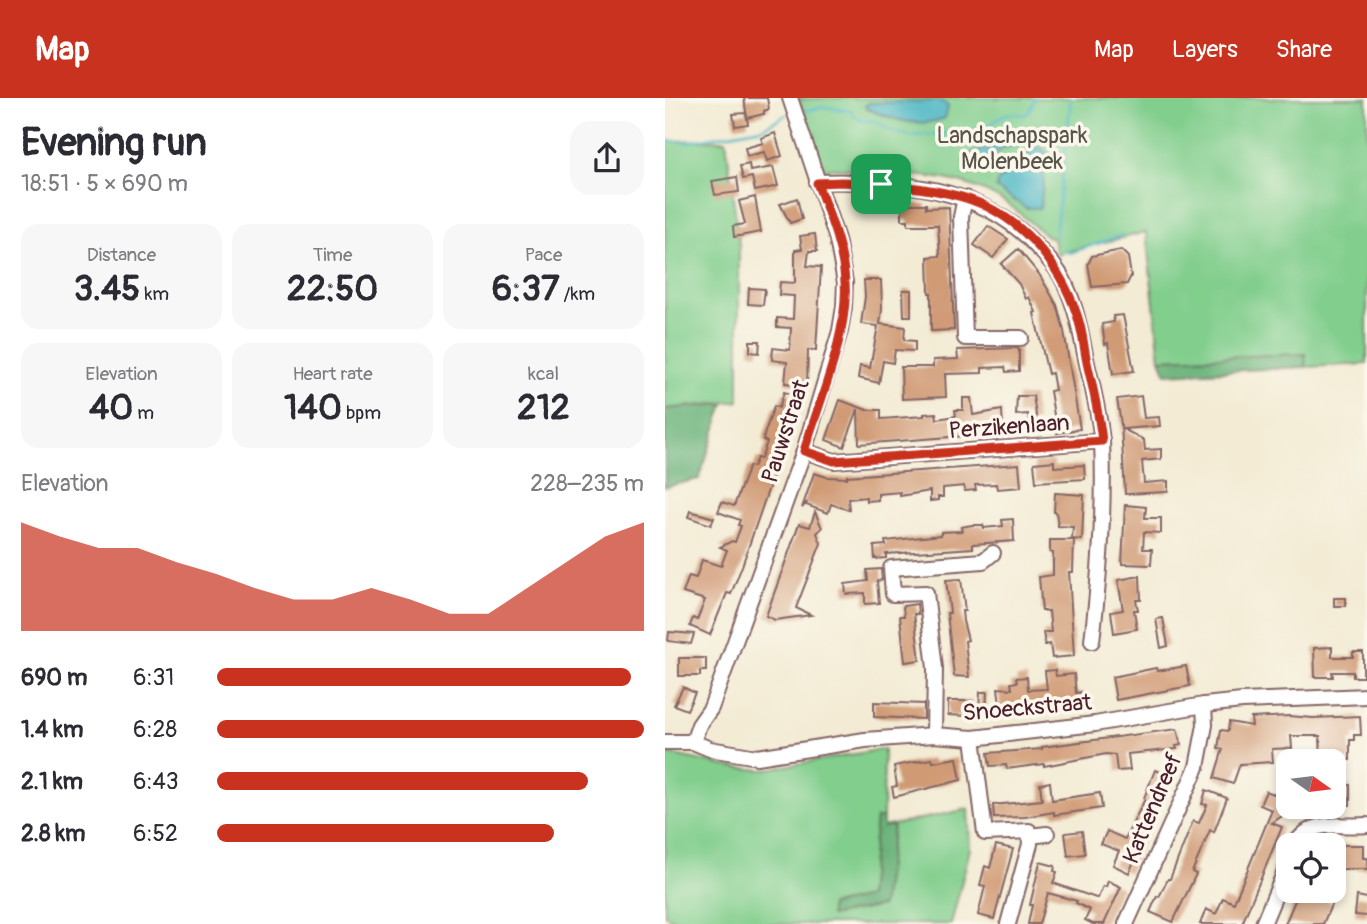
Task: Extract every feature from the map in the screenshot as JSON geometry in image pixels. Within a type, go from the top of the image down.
[{"type":"street","name":"Pauwstraat","points":[[692,742],[699,725],[711,708],[804,451],[840,331],[845,282],[837,239],[790,98]]},
{"type":"street","points":[[817,183],[925,188],[965,198],[994,210],[1029,236],[1061,276],[1078,317],[1098,405],[1102,441]]},
{"type":"street","points":[[965,198],[961,217],[965,338],[1021,338]]},
{"type":"street","name":"Perzikenlaan","points":[[804,451],[834,461],[1102,441],[1104,508],[1101,565],[1092,640]]},
{"type":"street","points":[[926,593],[893,594],[891,568],[983,562],[993,553]]},
{"type":"street","points":[[924,566],[935,668],[934,735]]},
{"type":"street","name":"Snoeckstraat","points":[[692,742],[720,752],[757,757],[865,740],[934,735],[973,738],[1095,724],[1203,705],[1269,699],[1367,696]]},
{"type":"street","name":"Kattendreef","points":[[1126,924],[1197,767],[1205,724],[1203,705]]},
{"type":"street","points":[[973,738],[985,833],[1029,831],[1030,836],[1008,924]]},
{"type":"street","points":[[665,742],[692,742]]},
{"type":"street","points":[[1304,833],[1319,826],[1367,825]]},
{"type":"street","points":[[1030,836],[1047,834]]},
{"type":"street","points":[[1263,924],[1276,893]]},
{"type":"green space","name":"Landschapspark Molenbeek","points":[[1367,98],[1367,364],[1306,367],[1304,354],[1160,359],[1146,232],[1057,254],[1053,239],[1002,200],[972,186],[925,176],[844,168],[824,169],[799,99]]},
{"type":"green space","points":[[726,140],[739,245],[739,401],[665,409],[665,141]]},
{"type":"green space","points":[[1305,354],[1306,367],[1166,374],[1160,359]]},
{"type":"green space","points":[[724,404],[699,479],[665,487],[665,409]]},
{"type":"green space","points":[[884,749],[883,818],[876,819],[868,897],[830,905],[830,915],[882,906],[893,825],[968,809],[970,849],[951,924],[681,924],[665,915],[665,753],[731,767],[762,770]]},
{"type":"green space","points":[[876,818],[883,818],[883,827],[893,825],[882,906],[830,916],[830,906],[868,897]]},
{"type":"water","points":[[938,101],[948,107],[945,118],[925,123],[896,119],[865,106],[869,103]]},
{"type":"water","points":[[1015,130],[1024,134],[1025,139],[1020,145],[1002,149],[984,169],[970,174],[963,161],[969,154],[998,146],[1007,132]]},
{"type":"water","points":[[1034,148],[1040,148],[1047,153],[1040,208],[1026,208],[996,188],[998,181],[1018,166]]},
{"type":"building","points":[[744,98],[767,98],[769,109],[764,111],[764,114],[747,118]]},
{"type":"building","points":[[746,113],[748,124],[735,126],[733,114]]},
{"type":"building","points":[[775,133],[782,156],[767,161],[764,152],[747,156],[745,148],[763,143],[761,138]]},
{"type":"building","points":[[749,164],[750,171],[773,167],[778,186],[755,191],[752,177],[743,179],[740,166]]},
{"type":"building","points":[[737,177],[739,192],[715,195],[712,181]]},
{"type":"building","points":[[755,197],[761,232],[734,237],[733,226],[745,224],[739,201]]},
{"type":"building","points":[[797,198],[802,219],[790,223],[780,204]]},
{"type":"building","points":[[902,204],[926,204],[926,208],[949,207],[954,330],[931,331],[928,257],[940,256],[938,225],[908,225],[908,220],[902,220]]},
{"type":"building","points":[[988,226],[1008,239],[993,258],[974,245]]},
{"type":"building","points":[[815,234],[817,251],[809,251],[807,266],[821,267],[816,350],[808,350],[807,385],[785,383],[787,362],[772,360],[773,348],[790,350],[791,328],[777,327],[777,318],[793,319],[794,296],[779,295],[780,282],[795,283],[795,250],[802,249],[800,236]]},
{"type":"building","points":[[1018,249],[1039,274],[1057,305],[1064,331],[1080,429],[1057,433],[1050,391],[1055,390],[1052,373],[1048,374],[1034,313],[1036,312],[1029,297],[1026,299],[1019,284],[1001,264]]},
{"type":"building","points":[[1121,250],[1128,257],[1131,276],[1127,284],[1092,287],[1088,264],[1092,256]]},
{"type":"building","points":[[864,280],[881,280],[880,324],[905,327],[904,340],[915,341],[915,351],[895,350],[893,363],[883,361],[879,383],[858,378],[860,366],[870,368],[878,326],[861,324],[865,297]]},
{"type":"building","points":[[749,288],[765,289],[763,305],[748,304]]},
{"type":"building","points":[[903,290],[911,290],[911,316],[904,316]]},
{"type":"building","points":[[1123,315],[1134,371],[1113,374],[1102,324],[1114,322],[1113,316]]},
{"type":"building","points":[[750,341],[760,341],[759,353],[750,352]]},
{"type":"building","points":[[1017,348],[1019,371],[1006,372],[1005,367],[982,368],[982,373],[945,374],[946,397],[902,399],[901,367],[933,367],[933,360],[958,359],[957,350]]},
{"type":"building","points":[[784,392],[800,397],[742,566],[731,594],[727,593],[710,635],[690,626],[693,618],[697,620],[705,600],[683,593],[689,576],[696,578],[702,560],[721,566],[727,550],[720,547],[735,542],[741,526],[738,525],[740,520],[718,512],[722,502],[734,506],[749,466],[753,467],[757,458],[761,459],[767,442],[763,440],[765,432],[774,406],[779,408]]},
{"type":"building","points":[[1017,396],[1033,396],[1037,421],[1029,422],[1028,414],[1016,415]]},
{"type":"building","points":[[1141,396],[1144,418],[1159,417],[1160,426],[1123,429],[1144,440],[1145,450],[1161,449],[1161,459],[1142,461],[1144,483],[1168,481],[1168,491],[1125,494],[1117,399]]},
{"type":"building","points":[[963,398],[971,398],[973,415],[1002,410],[1003,433],[859,444],[858,409],[844,447],[826,440],[840,400],[867,410],[881,410],[881,419],[936,413],[937,419],[956,416],[955,410],[963,410]]},
{"type":"building","points":[[1054,461],[1054,467],[1084,465],[1085,479],[1036,482],[1034,463]]},
{"type":"building","points":[[1019,464],[1021,487],[997,489],[996,484],[975,485],[976,490],[965,491],[964,486],[943,488],[943,497],[930,501],[930,491],[900,496],[900,492],[878,494],[878,500],[866,501],[866,497],[848,499],[849,510],[831,504],[828,513],[806,505],[807,502],[802,508],[814,473],[847,478]]},
{"type":"building","points":[[1055,493],[1084,495],[1082,540],[1072,539],[1073,527],[1058,526],[1054,512]]},
{"type":"building","points":[[1125,505],[1146,507],[1145,518],[1161,518],[1161,533],[1144,532],[1143,549],[1152,549],[1151,565],[1122,564]]},
{"type":"building","points":[[690,511],[714,518],[711,525],[688,517]]},
{"type":"building","points":[[815,512],[822,528],[817,533],[821,543],[796,608],[811,615],[775,620],[766,616],[799,524],[810,527]]},
{"type":"building","points":[[1013,519],[1014,541],[973,544],[973,548],[886,554],[886,558],[875,559],[874,546],[886,545],[885,541],[941,535],[941,532],[962,531],[961,527],[972,525],[983,525],[984,528],[1003,526],[1002,520]]},
{"type":"building","points":[[1050,540],[1074,540],[1073,572],[1069,572],[1074,656],[1052,658],[1050,644],[1045,645],[1043,632],[1051,632],[1049,611],[1042,611],[1039,577],[1053,575]]},
{"type":"building","points":[[881,569],[882,580],[877,581],[879,603],[865,604],[865,593],[846,594],[845,584],[868,581],[867,570]]},
{"type":"building","points":[[1140,576],[1141,600],[1136,600],[1138,610],[1134,610],[1137,629],[1114,633],[1111,612],[1123,610],[1118,580]]},
{"type":"building","points":[[961,579],[969,677],[954,676],[947,613],[950,613],[946,580]]},
{"type":"building","points":[[1334,598],[1346,598],[1346,606],[1334,606]]},
{"type":"building","points":[[917,604],[918,614],[914,614],[920,660],[905,662],[900,616],[904,616],[903,606]]},
{"type":"building","points":[[1163,618],[1168,646],[1161,648],[1156,619]]},
{"type":"building","points":[[669,632],[694,634],[691,644],[668,641]]},
{"type":"building","points":[[1332,647],[1332,657],[1353,657],[1353,652],[1363,652],[1363,677],[1353,677],[1353,672],[1332,672],[1333,677],[1315,677],[1314,648]]},
{"type":"building","points":[[679,658],[706,658],[706,671],[700,671],[700,676],[679,676]]},
{"type":"building","points":[[1186,666],[1190,686],[1116,700],[1112,677],[1156,668],[1157,671]]},
{"type":"building","points":[[1055,670],[1056,676],[1074,674],[1076,693],[1082,692],[1083,702],[1047,705],[1048,709],[1001,714],[998,688],[1012,689],[1011,683],[1017,682],[1016,678],[1027,677],[1028,690],[1047,689],[1045,671]]},
{"type":"building","points":[[683,687],[695,693],[687,710],[674,705]]},
{"type":"building","points":[[980,692],[987,692],[986,717],[948,715],[948,701],[972,701],[973,709],[979,709]]},
{"type":"building","points":[[874,702],[924,704],[924,719],[874,717]]},
{"type":"building","points":[[1360,716],[1361,735],[1354,735],[1354,740],[1350,740],[1350,760],[1346,760],[1346,749],[1321,749],[1320,736],[1291,736],[1292,748],[1272,749],[1273,762],[1240,764],[1233,784],[1214,778],[1223,749],[1218,748],[1221,730],[1228,731],[1229,722],[1252,726],[1251,718]]},
{"type":"building","points":[[1177,729],[1181,745],[1176,746],[1177,749],[1128,754],[1130,770],[1117,771],[1115,755],[1106,754],[1044,766],[1007,769],[1006,765],[990,766],[988,753],[1042,749]]},
{"type":"building","points":[[957,758],[961,780],[894,797],[892,787],[897,786],[894,766],[932,759],[933,762]]},
{"type":"building","points":[[1155,770],[1171,777],[1129,873],[1113,865],[1119,851],[1101,844],[1107,831],[1125,839],[1145,799]]},
{"type":"building","points":[[1050,782],[1052,800],[1100,793],[1102,808],[1054,815],[1054,812],[994,818],[993,805],[1042,800],[1040,784]]},
{"type":"building","points":[[1346,785],[1350,785],[1350,805],[1346,805]]},
{"type":"building","points":[[1206,790],[1227,798],[1214,832],[1210,830],[1192,872],[1196,874],[1173,922],[1150,912],[1157,896],[1159,897],[1170,879],[1193,821],[1199,823],[1207,805],[1202,804]]},
{"type":"building","points":[[1266,791],[1276,795],[1278,819],[1272,823],[1282,827],[1280,833],[1276,833],[1276,842],[1242,924],[1200,924],[1206,909],[1216,914],[1223,898],[1234,903],[1272,810],[1260,805]]},
{"type":"building","points":[[1082,831],[1085,854],[1068,856],[1065,833]]},
{"type":"building","points":[[996,845],[1013,849],[994,919],[978,915],[985,886],[980,885],[985,866],[990,868]]},
{"type":"building","points":[[1346,845],[1363,845],[1363,858],[1367,858],[1367,869],[1346,869]]},
{"type":"building","points":[[1040,862],[1055,866],[1054,871],[1057,872],[1053,883],[1096,898],[1108,881],[1121,887],[1104,924],[1093,924],[1085,920],[1090,910],[1076,903],[1077,901],[1048,893],[1039,924],[1028,924]]},
{"type":"building","points":[[1357,896],[1367,898],[1367,916],[1355,915]]},
{"type":"building","points":[[1294,903],[1332,903],[1323,924],[1285,924]]},
{"type":"waterway","points":[[805,111],[824,107],[851,111],[855,117],[864,121],[874,121],[892,131],[911,136],[948,133],[963,140],[976,136],[1004,115],[1024,115],[1035,98]]},
{"type":"waterway","points":[[1055,236],[1071,98]]},
{"type":"waterway","points":[[665,141],[687,142],[762,128],[786,115]]},
{"type":"waterway","points":[[1065,250],[1070,253],[1122,235]]},
{"type":"route","points":[[817,183],[881,184],[925,188],[965,198],[994,210],[1029,236],[1061,276],[1078,317],[1098,405],[1102,441],[834,461],[804,451],[840,331],[845,282],[837,239],[817,183]]}]
